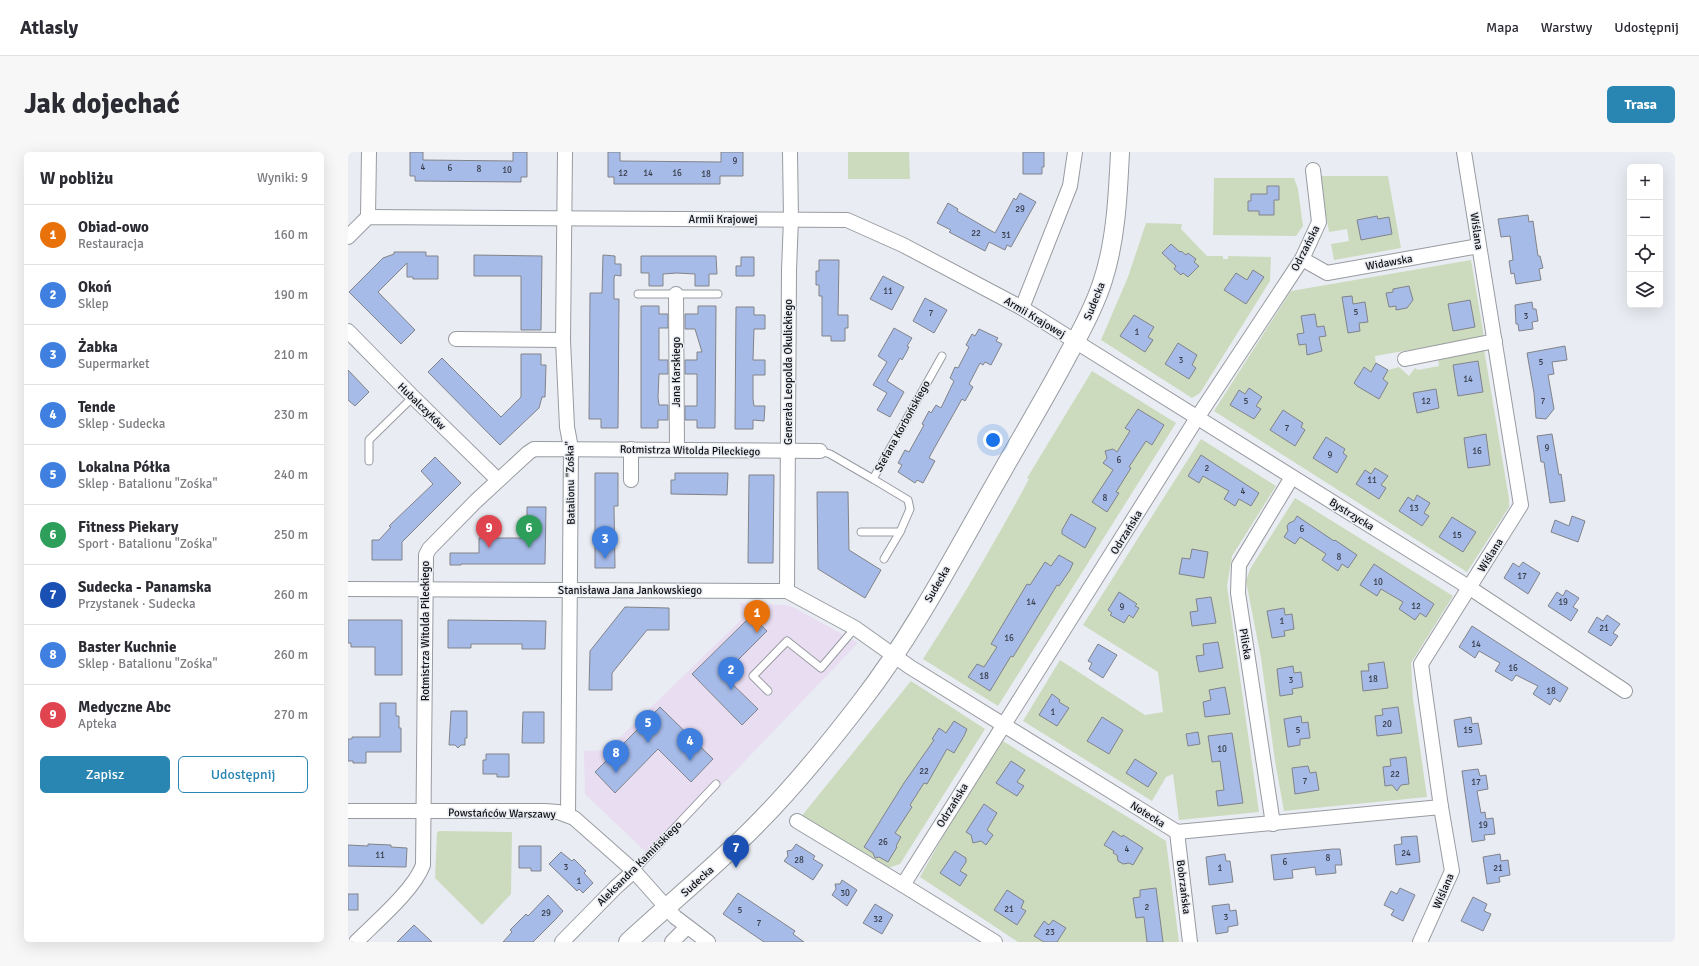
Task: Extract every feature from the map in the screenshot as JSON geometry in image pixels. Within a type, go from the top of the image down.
[{"type":"street","points":[[348,237],[368,218],[369,152]]},
{"type":"street","name":"Batalionu \"Zośka\"","points":[[565,152],[563,340],[567,427],[571,448],[568,815]]},
{"type":"street","name":"Generała Leopolda Okulickiego","points":[[786,591],[789,270],[791,219],[790,152]]},
{"type":"street","points":[[1022,308],[1070,186],[1075,152]]},
{"type":"street","name":"Sudecka","points":[[628,942],[732,849],[783,796],[825,748],[858,706],[894,655],[932,594],[1051,387],[1090,313],[1103,281],[1107,266],[1114,222],[1120,152]]},
{"type":"street","name":"Wiślana","points":[[1420,942],[1452,871],[1441,807],[1421,664],[1521,505],[1464,152]]},
{"type":"street","name":"Odrzańska","points":[[903,885],[1197,418],[1302,259],[1319,222],[1313,170]]},
{"type":"street","name":"Armii Krajowej","points":[[368,218],[847,220],[903,245],[1022,308],[1075,342]]},
{"type":"street","name":"Widawska","points":[[1302,259],[1327,273],[1479,246]]},
{"type":"street","name":"Jana Karskiego","points":[[676,294],[677,449]]},
{"type":"street","name":"Hubalczyków","points":[[348,331],[413,398],[498,480]]},
{"type":"street","points":[[456,339],[563,340]]},
{"type":"street","points":[[1405,359],[1495,341]]},
{"type":"street","name":"Bystrzycka","points":[[1075,342],[1470,588],[1625,691]]},
{"type":"street","name":"Rotmistrza Witolda Pileckiego","points":[[356,942],[411,886],[420,875],[423,865],[426,555],[429,549],[498,480],[534,449],[677,449],[788,452]]},
{"type":"street","points":[[631,449],[631,480]]},
{"type":"street","name":"Stefana Korbońskiego","points":[[788,452],[820,451]]},
{"type":"street","name":"Pilicka","points":[[1273,824],[1238,593],[1239,565],[1292,477]]},
{"type":"street","name":"Stanisława Jana Jankowskiego","points":[[348,589],[786,591],[855,628],[894,655]]},
{"type":"street","name":"Notecka","points":[[894,655],[910,667],[1177,832],[1441,807]]},
{"type":"street","name":"Powstańców Warszawy","points":[[348,811],[545,811],[568,815],[588,829],[634,871],[675,917],[708,942]]},
{"type":"street","points":[[797,821],[995,942]]},
{"type":"street","name":"Bobrzańska","points":[[1177,832],[1190,942]]},
{"type":"street","name":"Aleksandra Kamińskiego","points":[[562,942],[616,887],[634,871]]},
{"type":"street","points":[[672,942],[687,927]]},
{"type":"lane","points":[[638,294],[718,294]]},
{"type":"lane","name":"Stefana Korbońskiego","points":[[820,451],[830,454],[872,479],[942,356]]},
{"type":"lane","points":[[369,461],[369,440],[413,398]]},
{"type":"lane","points":[[872,479],[908,500],[910,509],[900,532],[884,559]]},
{"type":"lane","points":[[861,532],[900,532]]},
{"type":"lane","points":[[768,691],[753,676],[787,640],[820,668],[855,628]]},
{"type":"lane","name":"Aleksandra Kamińskiego","points":[[634,871],[716,784]]},
{"type":"shaded area","points":[[740,603],[784,605],[793,607],[858,643],[652,858],[585,794],[584,751],[607,750],[741,620]]},
{"type":"green space","points":[[848,152],[909,152],[910,179],[848,179]]},
{"type":"green space","points":[[1319,176],[1388,176],[1401,248],[1334,260],[1331,244],[1349,241],[1347,229],[1329,232]]},
{"type":"green space","points":[[1214,178],[1294,178],[1298,189],[1303,226],[1296,236],[1213,235]]},
{"type":"green space","points":[[1146,223],[1182,224],[1181,229],[1207,256],[1223,256],[1223,259],[1228,259],[1228,256],[1271,257],[1270,281],[1200,393],[1192,398],[1101,340],[1128,277]]},
{"type":"green space","points":[[1471,260],[1484,337],[1375,356],[1376,363],[1388,370],[1399,367],[1409,376],[1415,368],[1418,370],[1439,366],[1438,356],[1484,349],[1509,499],[1509,507],[1467,572],[1214,411],[1291,291]]},
{"type":"green space","points":[[1092,371],[1176,423],[998,706],[923,659],[978,570],[1029,479],[1027,478]]},
{"type":"green space","points":[[1201,439],[1276,486],[1232,556],[1227,586],[1259,812],[1179,820],[1173,774],[1166,777],[1152,801],[1023,721],[1060,660],[1145,715],[1163,712],[1158,672],[1083,625]]},
{"type":"green space","points":[[1295,498],[1453,596],[1411,663],[1413,699],[1427,797],[1284,811],[1275,761],[1261,658],[1246,581],[1250,569]]},
{"type":"green space","points":[[911,681],[985,729],[900,864],[882,870],[800,818]]},
{"type":"green space","points":[[1003,741],[1166,841],[1179,942],[1018,942],[920,877],[946,831]]},
{"type":"green space","points":[[439,831],[512,832],[511,894],[482,925],[435,878],[437,833]]},
{"type":"building","points":[[410,152],[423,152],[423,160],[513,161],[513,152],[527,152],[527,177],[521,177],[521,182],[415,181],[415,176],[410,176]]},
{"type":"building","points":[[608,152],[620,152],[620,161],[721,162],[721,152],[743,152],[743,176],[720,176],[720,184],[614,184],[614,177],[608,177]]},
{"type":"building","points":[[1023,152],[1044,152],[1044,167],[1042,167],[1042,174],[1023,174]]},
{"type":"building","points":[[1267,186],[1279,186],[1279,200],[1274,200],[1274,215],[1259,215],[1259,211],[1248,211],[1248,201],[1251,201],[1251,194],[1267,194]]},
{"type":"building","points":[[1020,193],[1036,202],[1011,247],[1007,245],[1005,250],[989,242],[985,251],[949,232],[951,230],[937,223],[948,203],[958,209],[957,211],[995,233],[1014,198],[1016,200]]},
{"type":"building","points":[[1528,215],[1529,222],[1533,221],[1538,256],[1540,256],[1543,268],[1539,269],[1541,280],[1516,284],[1514,273],[1511,274],[1509,261],[1513,260],[1510,236],[1501,237],[1498,219]]},
{"type":"building","points":[[1377,216],[1378,219],[1389,217],[1392,234],[1361,240],[1357,220]]},
{"type":"building","points":[[1171,244],[1180,252],[1181,251],[1186,255],[1188,253],[1196,259],[1194,262],[1199,266],[1188,277],[1183,273],[1181,275],[1174,269],[1176,266],[1162,253]]},
{"type":"building","points":[[394,252],[426,252],[426,256],[438,256],[438,279],[413,279],[413,277],[407,277],[407,263],[378,292],[415,330],[401,344],[349,292],[383,258],[394,254]]},
{"type":"building","points":[[474,255],[542,256],[541,330],[521,330],[521,276],[474,276]]},
{"type":"building","points":[[603,255],[615,256],[615,264],[621,264],[621,276],[615,275],[614,278],[614,299],[619,299],[618,428],[601,428],[601,419],[589,419],[590,293],[602,293]]},
{"type":"building","points":[[641,256],[716,256],[717,274],[709,274],[709,286],[695,286],[695,274],[677,273],[663,274],[663,286],[649,286],[649,273],[641,273]]},
{"type":"building","points":[[741,257],[754,257],[754,276],[736,276],[736,266],[741,266]]},
{"type":"building","points":[[819,260],[839,260],[838,315],[848,315],[848,328],[845,328],[845,341],[831,341],[831,336],[822,336],[822,296],[819,296],[819,285],[816,285],[816,271],[819,271]]},
{"type":"building","points":[[1253,270],[1264,277],[1246,304],[1224,290],[1236,273],[1247,280]]},
{"type":"building","points":[[883,276],[904,287],[892,310],[870,299]]},
{"type":"building","points":[[1409,286],[1413,300],[1407,308],[1396,310],[1396,306],[1389,307],[1386,293],[1393,292],[1393,289]]},
{"type":"building","points":[[1352,296],[1353,304],[1365,302],[1368,322],[1359,323],[1360,331],[1348,333],[1342,297]]},
{"type":"building","points":[[925,298],[947,310],[934,333],[913,321]]},
{"type":"building","points":[[1470,300],[1475,327],[1453,331],[1448,304]]},
{"type":"building","points":[[1532,302],[1533,309],[1536,309],[1538,321],[1532,322],[1533,329],[1519,331],[1518,324],[1516,324],[1515,305]]},
{"type":"building","points":[[641,306],[659,306],[659,314],[668,314],[668,328],[659,328],[659,360],[668,360],[668,374],[659,374],[658,397],[659,405],[668,405],[668,420],[658,420],[658,428],[641,428]]},
{"type":"building","points":[[698,306],[716,306],[715,428],[697,428],[697,420],[685,420],[685,406],[697,406],[697,374],[685,374],[685,360],[697,360],[697,352],[702,352],[695,329],[685,329],[685,314],[698,314]]},
{"type":"building","points":[[736,307],[754,307],[754,315],[765,315],[765,329],[754,329],[753,360],[765,360],[765,375],[753,375],[754,406],[765,406],[764,421],[753,420],[753,429],[735,429]]},
{"type":"building","points":[[1315,314],[1317,327],[1324,326],[1326,336],[1319,337],[1322,351],[1307,355],[1306,344],[1299,345],[1297,334],[1304,333],[1301,316]]},
{"type":"building","points":[[1134,315],[1154,327],[1148,337],[1153,340],[1145,352],[1120,336]]},
{"type":"building","points":[[894,328],[912,338],[907,346],[909,347],[902,360],[900,358],[887,381],[904,392],[890,417],[877,410],[887,393],[873,385],[887,362],[878,356]]},
{"type":"building","points":[[979,329],[998,338],[996,341],[1002,344],[991,365],[985,362],[983,365],[980,363],[969,384],[973,387],[965,401],[962,399],[929,458],[935,461],[923,483],[917,480],[915,483],[898,472],[902,465],[898,463],[905,450],[909,452],[924,425],[922,424],[929,411],[931,413],[936,405],[941,408],[954,381],[950,378],[955,367],[958,368],[969,347],[966,345],[972,334],[975,336]]},
{"type":"building","points":[[1178,343],[1197,355],[1192,365],[1196,368],[1189,379],[1165,364]]},
{"type":"building","points":[[1565,346],[1567,360],[1552,362],[1554,374],[1548,375],[1554,409],[1546,419],[1536,418],[1534,393],[1527,353]]},
{"type":"building","points":[[521,354],[541,354],[541,365],[546,365],[545,397],[542,397],[539,408],[500,445],[428,372],[442,358],[501,417],[521,397]]},
{"type":"building","points":[[1478,361],[1483,392],[1458,396],[1453,365]]},
{"type":"building","points":[[1376,363],[1388,370],[1383,379],[1388,383],[1379,399],[1354,383],[1364,367],[1371,372]]},
{"type":"building","points":[[348,370],[369,392],[355,406],[348,400]]},
{"type":"building","points":[[1249,388],[1262,397],[1256,406],[1261,409],[1254,419],[1230,405],[1239,390],[1245,394]]},
{"type":"building","points":[[1436,389],[1439,408],[1417,413],[1413,393]]},
{"type":"building","points":[[1138,409],[1164,425],[1152,445],[1146,441],[1129,467],[1131,468],[1116,492],[1119,493],[1107,512],[1092,502],[1113,470],[1103,463],[1107,458],[1105,451],[1113,449],[1117,452],[1130,431],[1125,428]]},
{"type":"building","points":[[1283,410],[1303,423],[1301,427],[1305,430],[1295,446],[1270,430]]},
{"type":"building","points":[[1486,434],[1490,465],[1468,468],[1464,438]]},
{"type":"building","points":[[1552,434],[1559,475],[1561,474],[1565,501],[1550,503],[1544,462],[1541,462],[1537,436]]},
{"type":"building","points":[[1326,437],[1345,449],[1343,453],[1347,456],[1337,473],[1313,458]]},
{"type":"building","points":[[1201,455],[1259,493],[1251,506],[1239,499],[1235,506],[1224,499],[1229,491],[1203,476],[1199,483],[1188,476]]},
{"type":"building","points":[[435,457],[461,483],[402,542],[402,560],[372,560],[372,540],[379,540],[391,527],[389,526],[433,484],[421,471]]},
{"type":"building","points":[[1375,468],[1388,476],[1381,485],[1386,488],[1379,499],[1356,484],[1365,470],[1371,474]]},
{"type":"building","points":[[595,473],[618,473],[618,506],[614,506],[615,568],[595,568]]},
{"type":"building","points":[[675,473],[728,473],[727,495],[671,494],[671,480],[675,480]]},
{"type":"building","points":[[749,475],[774,475],[773,563],[748,563]]},
{"type":"building","points":[[817,492],[848,492],[849,550],[881,570],[865,598],[818,569]]},
{"type":"building","points":[[1417,495],[1430,503],[1424,513],[1429,516],[1422,526],[1399,511],[1408,497],[1414,501]]},
{"type":"building","points":[[527,507],[546,507],[545,564],[450,565],[450,553],[479,553],[479,538],[527,538]]},
{"type":"building","points":[[1071,514],[1096,528],[1085,548],[1062,534],[1062,530]]},
{"type":"building","points":[[1297,516],[1357,555],[1348,568],[1342,564],[1338,571],[1322,560],[1326,554],[1300,537],[1295,544],[1284,537],[1288,531],[1287,526],[1289,523],[1294,521]]},
{"type":"building","points":[[1572,516],[1585,521],[1578,542],[1551,532],[1555,520],[1569,526]]},
{"type":"building","points":[[1452,517],[1476,532],[1463,552],[1439,537]]},
{"type":"building","points":[[1192,549],[1208,552],[1204,578],[1179,574],[1182,558],[1190,559]]},
{"type":"building","points":[[1059,555],[1073,563],[1070,570],[1059,586],[1057,585],[1013,657],[1011,656],[990,691],[968,677],[977,664],[984,667],[997,647],[991,644],[1027,584],[1030,585],[1045,562],[1051,566]]},
{"type":"building","points":[[1523,562],[1540,573],[1528,594],[1504,578],[1513,563],[1519,567]]},
{"type":"building","points":[[1374,564],[1434,604],[1426,617],[1420,613],[1415,620],[1399,609],[1403,602],[1381,589],[1377,596],[1360,585]]},
{"type":"building","points":[[1566,590],[1579,598],[1573,607],[1578,610],[1571,621],[1548,606],[1557,592],[1563,596]]},
{"type":"building","points":[[1119,592],[1137,604],[1135,606],[1139,608],[1133,618],[1129,615],[1124,623],[1110,615],[1112,613],[1108,610]]},
{"type":"building","points":[[1211,597],[1216,623],[1192,626],[1190,612],[1198,611],[1196,599]]},
{"type":"building","points":[[625,607],[669,608],[669,630],[647,630],[612,673],[612,690],[589,690],[590,651]]},
{"type":"building","points":[[1284,608],[1285,615],[1292,614],[1294,629],[1284,631],[1285,636],[1272,638],[1267,611]]},
{"type":"building","points":[[1607,615],[1620,624],[1613,633],[1618,636],[1611,646],[1588,632],[1597,617],[1603,621]]},
{"type":"building","points":[[751,616],[767,631],[723,675],[758,709],[742,725],[692,674]]},
{"type":"building","points":[[348,620],[402,620],[402,675],[375,675],[375,647],[351,647],[351,643],[348,643]]},
{"type":"building","points":[[448,620],[546,621],[545,649],[522,649],[522,644],[471,644],[471,648],[448,648]]},
{"type":"building","points":[[1472,626],[1568,688],[1560,702],[1554,698],[1550,705],[1533,694],[1538,686],[1516,675],[1512,681],[1495,671],[1500,663],[1479,651],[1475,658],[1459,647]]},
{"type":"building","points":[[1218,642],[1223,668],[1199,672],[1196,656],[1204,655],[1203,644]]},
{"type":"building","points":[[1098,644],[1117,655],[1103,678],[1089,669],[1092,663],[1088,661]]},
{"type":"building","points":[[1384,662],[1388,688],[1363,691],[1361,671],[1369,671],[1368,664]]},
{"type":"building","points":[[1293,666],[1294,673],[1301,672],[1303,687],[1292,689],[1293,694],[1280,696],[1277,669]]},
{"type":"building","points":[[1225,687],[1230,714],[1205,717],[1203,702],[1211,700],[1209,690]]},
{"type":"building","points":[[1052,694],[1060,700],[1059,702],[1069,708],[1057,726],[1039,715]]},
{"type":"building","points":[[380,703],[396,703],[396,716],[399,716],[399,728],[401,728],[401,752],[366,752],[366,763],[353,763],[353,761],[348,761],[348,739],[352,739],[352,737],[380,737]]},
{"type":"building","points":[[660,707],[713,759],[691,782],[658,749],[615,793],[595,772]]},
{"type":"building","points":[[1398,707],[1402,733],[1377,736],[1375,716],[1383,715],[1382,709]]},
{"type":"building","points":[[451,711],[467,711],[467,738],[465,738],[465,745],[461,745],[458,748],[455,745],[449,745]]},
{"type":"building","points":[[523,712],[544,712],[544,743],[522,743]]},
{"type":"building","points":[[1301,716],[1302,723],[1308,722],[1310,738],[1300,739],[1300,745],[1288,747],[1284,719]]},
{"type":"building","points":[[1102,717],[1123,730],[1109,754],[1087,741]]},
{"type":"building","points":[[1471,717],[1472,724],[1478,723],[1482,744],[1458,747],[1454,720]]},
{"type":"building","points":[[954,721],[967,729],[964,736],[954,753],[947,749],[927,784],[924,783],[910,805],[912,807],[895,833],[901,837],[888,862],[879,857],[875,858],[873,853],[864,847],[904,783],[934,740],[932,739],[939,728],[946,733]]},
{"type":"building","points":[[1198,732],[1200,744],[1188,746],[1186,734]]},
{"type":"building","points":[[1232,733],[1243,803],[1218,806],[1216,791],[1224,790],[1220,761],[1212,762],[1208,736]]},
{"type":"building","points":[[486,754],[509,754],[509,777],[497,777],[497,774],[483,774],[483,760],[486,760]]},
{"type":"building","points":[[1406,757],[1409,784],[1401,785],[1397,791],[1392,785],[1385,786],[1383,767],[1391,766],[1390,759]]},
{"type":"building","points":[[1135,759],[1157,773],[1148,787],[1126,773]]},
{"type":"building","points":[[1011,761],[1025,770],[1017,782],[1024,786],[1017,796],[996,783]]},
{"type":"building","points":[[1308,766],[1310,773],[1316,772],[1319,790],[1295,794],[1292,768]]},
{"type":"building","points":[[1478,769],[1480,776],[1486,775],[1488,789],[1477,791],[1481,813],[1485,812],[1486,819],[1493,818],[1495,834],[1484,835],[1485,840],[1472,842],[1462,771]]},
{"type":"building","points":[[984,804],[997,813],[987,830],[993,835],[986,845],[981,841],[973,843],[971,835],[966,832]]},
{"type":"building","points":[[1113,831],[1122,837],[1123,835],[1143,848],[1133,865],[1129,863],[1123,864],[1118,861],[1117,855],[1113,853],[1114,851],[1104,845]]},
{"type":"building","points":[[1417,836],[1420,862],[1396,865],[1394,845],[1402,844],[1401,837]]},
{"type":"building","points":[[368,844],[391,845],[391,847],[407,848],[406,867],[348,866],[348,845],[368,846]]},
{"type":"building","points":[[796,844],[815,856],[813,859],[823,865],[813,880],[784,861],[788,856],[787,851],[792,850]]},
{"type":"building","points":[[519,846],[541,846],[541,871],[531,871],[531,868],[519,868]]},
{"type":"building","points":[[1340,849],[1342,865],[1335,865],[1336,873],[1316,875],[1315,867],[1292,870],[1293,878],[1274,880],[1271,855]]},
{"type":"building","points":[[955,851],[966,858],[966,862],[960,871],[967,875],[960,886],[940,873]]},
{"type":"building","points":[[561,852],[572,861],[574,859],[586,871],[584,873],[593,883],[583,893],[579,889],[577,891],[549,864]]},
{"type":"building","points":[[1225,854],[1226,861],[1230,861],[1233,882],[1209,885],[1206,857]]},
{"type":"building","points":[[1500,854],[1501,861],[1508,860],[1510,875],[1499,877],[1500,882],[1487,884],[1483,857]]},
{"type":"building","points":[[842,880],[857,890],[847,906],[832,895],[836,889],[835,884],[840,884]]},
{"type":"building","points":[[1156,888],[1163,942],[1147,942],[1144,917],[1136,918],[1133,898],[1140,897],[1140,890]]},
{"type":"building","points":[[1400,888],[1415,895],[1403,921],[1391,915],[1394,910],[1384,905],[1391,891],[1397,894]]},
{"type":"building","points":[[1007,890],[1024,901],[1021,908],[1026,911],[1017,925],[994,910]]},
{"type":"building","points":[[738,893],[795,931],[793,934],[804,942],[764,942],[723,914]]},
{"type":"building","points":[[348,894],[358,894],[358,910],[348,910]]},
{"type":"building","points":[[548,895],[563,911],[556,919],[533,942],[503,942],[512,932],[510,930],[526,914],[528,916]]},
{"type":"building","points":[[1473,897],[1487,904],[1484,911],[1491,914],[1483,931],[1461,921]]},
{"type":"building","points":[[875,904],[893,915],[882,934],[863,923]]},
{"type":"building","points":[[1229,904],[1230,911],[1236,910],[1238,925],[1228,927],[1228,932],[1216,934],[1212,906]]},
{"type":"building","points":[[1053,920],[1066,928],[1057,942],[1044,942],[1034,936],[1044,921],[1049,925]]},
{"type":"building","points":[[414,925],[432,942],[397,942]]},
{"type":"place","name":"Medyczne Abc","points":[[489,548]]},
{"type":"place","name":"Fitness Piekary","points":[[529,548]]},
{"type":"place","name":"Żabka","points":[[605,559]]},
{"type":"place","name":"Obiad-owo","points":[[757,633]]},
{"type":"place","name":"Okoń","points":[[731,690]]},
{"type":"place","name":"Lokalna Półka","points":[[648,743]]},
{"type":"place","name":"Tende","points":[[690,761]]},
{"type":"place","name":"Baster Kuchnie","points":[[616,773]]},
{"type":"place","name":"Sudecka - Panamska","points":[[736,868]]}]
